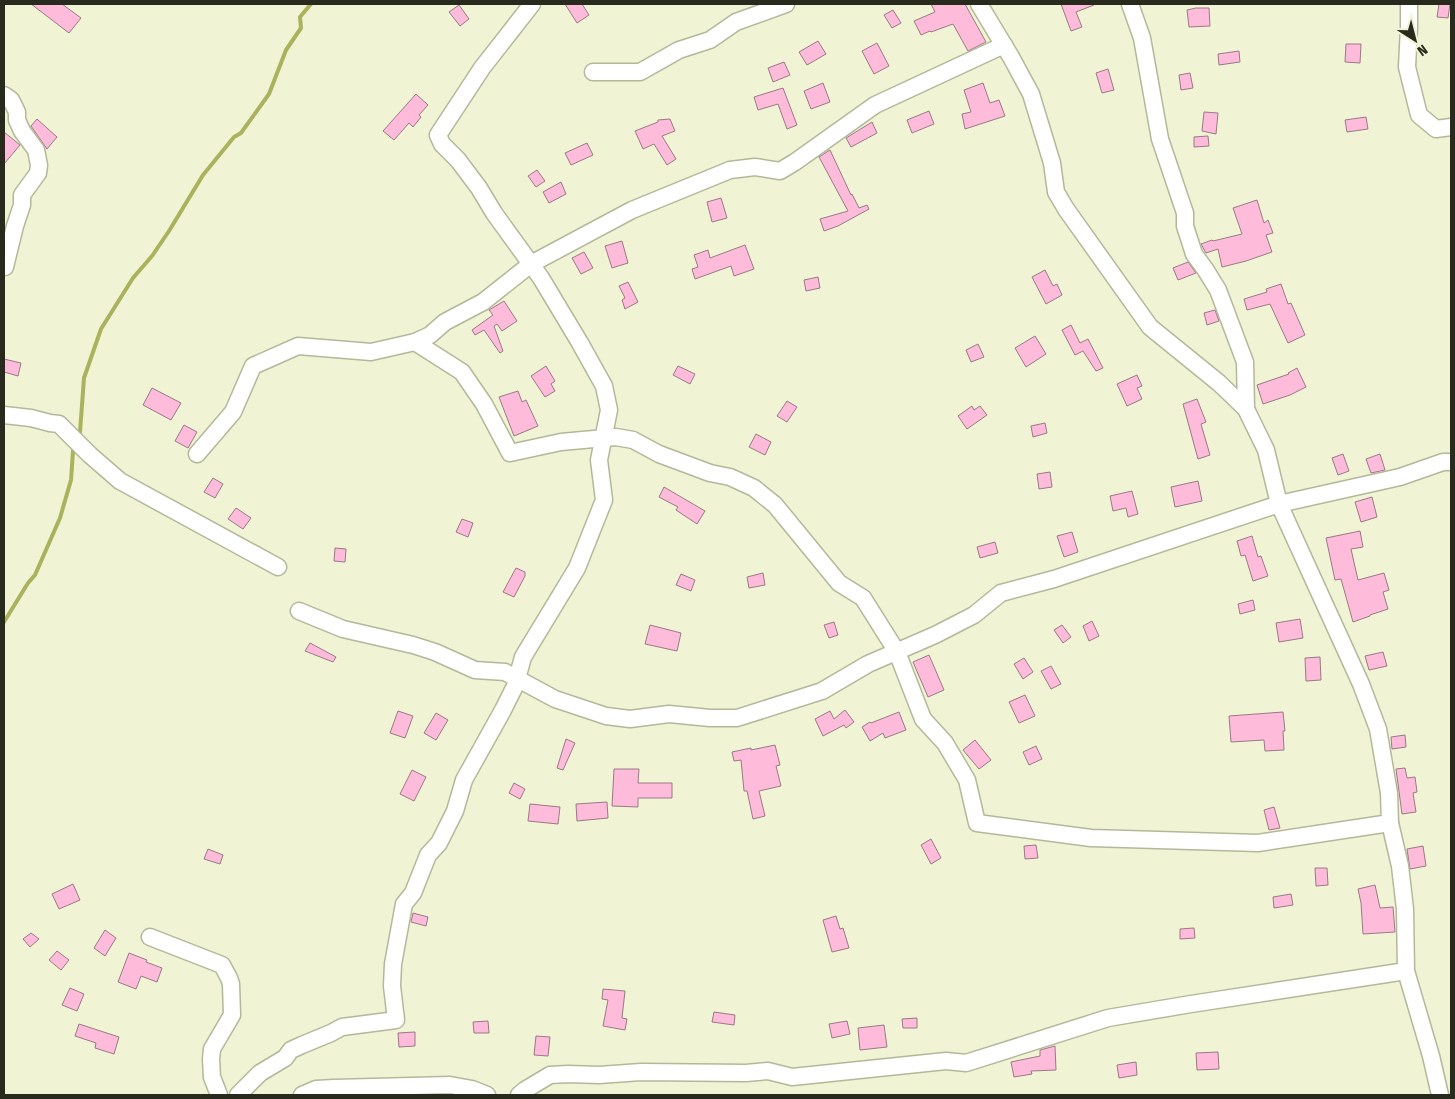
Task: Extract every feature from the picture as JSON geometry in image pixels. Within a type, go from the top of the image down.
[{"type":"street","points":[[238,1095],[260,1073],[285,1058],[291,1050],[342,1027],[396,1020],[392,986],[393,964],[404,904],[413,893],[428,854],[439,843],[455,811],[464,780],[515,686],[523,657],[577,568],[604,500],[599,460],[609,410],[604,386],[531,264],[494,213],[479,188],[458,160],[442,144],[438,135],[482,68],[532,4]]},
{"type":"street","points":[[593,72],[640,72],[679,50],[710,40],[736,22],[786,4]]},
{"type":"street","points":[[979,4],[1031,94],[1052,163],[1056,192],[1066,209],[1150,327],[1219,383],[1246,410],[1266,450],[1279,504],[1361,684],[1378,729],[1389,793],[1390,823],[1400,866],[1405,910],[1406,971],[1432,1056],[1440,1095]]},
{"type":"street","points":[[1130,4],[1142,38],[1160,140],[1185,213],[1185,226],[1194,254],[1218,290],[1245,362],[1246,410]]},
{"type":"street","points":[[1409,4],[1407,66],[1419,116],[1436,129],[1451,127]]},
{"type":"street","points":[[197,454],[233,412],[253,366],[298,346],[371,352],[415,342],[430,335],[444,322],[483,302],[531,264],[632,210],[730,170],[755,167],[780,171],[875,105],[1004,45]]},
{"type":"street","points":[[4,95],[10,100],[17,112],[17,120],[22,131],[36,150],[39,165],[38,173],[22,195],[22,205],[4,267]]},
{"type":"street","points":[[415,342],[462,372],[484,404],[510,453],[561,442],[616,437],[634,440],[659,454],[710,473],[730,477],[754,488],[775,505],[839,583],[862,598],[896,652],[923,719],[946,743],[967,780],[977,823],[1091,838],[1258,843],[1390,823]]},
{"type":"street","points":[[4,415],[59,424],[120,481],[278,567]]},
{"type":"street","points":[[299,611],[344,629],[435,652],[475,670],[505,672],[555,700],[606,716],[630,719],[669,714],[710,718],[737,718],[822,691],[868,664],[935,635],[974,615],[1001,593],[1054,578],[1279,504],[1400,477],[1444,462],[1451,462]]},
{"type":"street","points":[[150,937],[222,965],[229,978],[231,984],[232,1015],[212,1048],[211,1059],[212,1076],[219,1095]]},
{"type":"street","points":[[519,1095],[550,1075],[599,1075],[640,1072],[746,1073],[768,1071],[792,1077],[946,1061],[966,1063],[1108,1018],[1406,971]]},
{"type":"street","points":[[302,1095],[316,1089],[450,1085],[472,1089],[488,1095]]},
{"type":"building","points":[[31,4],[62,4],[81,18],[69,33]]},
{"type":"building","points":[[565,4],[582,4],[589,15],[577,23]]},
{"type":"building","points":[[931,4],[965,4],[986,42],[968,51],[953,24],[921,35],[914,21],[935,12]]},
{"type":"building","points":[[1061,4],[1094,5],[1076,12],[1082,27],[1071,31]]},
{"type":"building","points":[[1439,4],[1450,4],[1448,18],[1437,17]]},
{"type":"building","points":[[459,5],[469,19],[460,26],[449,12]]},
{"type":"building","points":[[1209,8],[1210,26],[1189,27],[1187,10]]},
{"type":"building","points":[[893,10],[901,23],[892,28],[884,15]]},
{"type":"building","points":[[818,41],[826,54],[807,65],[799,52]]},
{"type":"building","points":[[877,43],[889,66],[874,74],[862,51]]},
{"type":"building","points":[[1346,44],[1361,44],[1360,63],[1345,62]]},
{"type":"building","points":[[1239,51],[1240,62],[1219,65],[1218,54]]},
{"type":"building","points":[[784,62],[790,75],[773,82],[768,68]]},
{"type":"building","points":[[1108,69],[1114,90],[1102,93],[1096,73]]},
{"type":"building","points":[[1190,73],[1193,88],[1181,90],[1179,75]]},
{"type":"building","points":[[823,83],[830,102],[811,109],[804,91]]},
{"type":"building","points":[[983,83],[990,103],[999,100],[1005,116],[965,129],[962,114],[971,112],[964,90]]},
{"type":"building","points":[[783,88],[797,125],[787,129],[778,104],[758,110],[754,97]]},
{"type":"building","points":[[416,94],[428,105],[419,115],[421,117],[413,127],[409,123],[394,140],[383,131]]},
{"type":"building","points":[[929,111],[934,124],[912,133],[907,120]]},
{"type":"building","points":[[1204,112],[1218,113],[1216,134],[1202,131]]},
{"type":"building","points":[[1366,117],[1368,129],[1347,132],[1345,120]]},
{"type":"building","points":[[37,119],[57,137],[47,149],[31,126]]},
{"type":"building","points":[[670,119],[675,131],[662,136],[676,159],[667,165],[654,144],[643,149],[635,131],[658,122],[658,120]]},
{"type":"building","points":[[872,122],[877,133],[851,147],[846,138]]},
{"type":"building","points":[[4,132],[20,145],[4,164]]},
{"type":"building","points":[[1208,136],[1209,146],[1194,147],[1194,137]]},
{"type":"building","points":[[587,143],[593,155],[571,165],[565,153]]},
{"type":"building","points":[[830,150],[859,208],[867,205],[869,209],[838,226],[824,231],[820,219],[848,211],[819,157]]},
{"type":"building","points":[[537,170],[545,181],[536,187],[528,176]]},
{"type":"building","points":[[561,182],[566,194],[549,203],[543,192]]},
{"type":"building","points":[[721,198],[727,218],[712,222],[707,202]]},
{"type":"building","points":[[1257,200],[1264,223],[1268,220],[1273,233],[1266,235],[1272,252],[1222,267],[1218,249],[1206,253],[1201,244],[1242,234],[1233,208]]},
{"type":"building","points":[[622,241],[628,263],[612,268],[605,246]]},
{"type":"building","points":[[745,245],[754,269],[734,276],[731,266],[695,279],[692,269],[698,267],[694,255],[708,250],[710,258]]},
{"type":"building","points":[[584,252],[593,268],[581,274],[572,258]]},
{"type":"building","points":[[1188,262],[1196,273],[1178,280],[1173,268]]},
{"type":"building","points":[[1045,270],[1053,286],[1057,284],[1062,295],[1046,304],[1032,277]]},
{"type":"building","points":[[818,277],[820,288],[806,291],[804,280]]},
{"type":"building","points":[[628,282],[638,302],[625,309],[622,300],[625,298],[619,286]]},
{"type":"building","points":[[1281,284],[1288,304],[1291,303],[1305,335],[1288,343],[1270,304],[1247,310],[1244,299],[1267,292],[1266,289]]},
{"type":"building","points":[[504,301],[517,321],[502,331],[497,324],[494,326],[503,351],[500,353],[484,330],[475,335],[472,330],[493,315],[489,310]]},
{"type":"building","points":[[1215,310],[1219,321],[1207,325],[1204,313]]},
{"type":"building","points":[[1071,325],[1080,343],[1088,339],[1103,368],[1096,371],[1083,351],[1075,355],[1062,330]]},
{"type":"building","points":[[1035,336],[1046,354],[1026,367],[1015,348]]},
{"type":"building","points":[[978,344],[984,357],[971,362],[966,350]]},
{"type":"building","points":[[4,359],[21,363],[18,376],[4,372]]},
{"type":"building","points":[[546,366],[555,381],[551,384],[555,391],[545,397],[531,376]]},
{"type":"building","points":[[678,366],[695,374],[690,384],[673,375]]},
{"type":"building","points":[[1297,368],[1306,387],[1290,395],[1263,404],[1257,385],[1289,374]]},
{"type":"building","points":[[1137,375],[1142,386],[1137,388],[1142,399],[1127,406],[1117,384]]},
{"type":"building","points":[[152,388],[181,403],[171,420],[143,405]]},
{"type":"building","points":[[518,391],[522,402],[526,400],[538,426],[514,436],[499,397]]},
{"type":"building","points":[[1197,399],[1206,422],[1201,424],[1210,455],[1198,459],[1183,404]]},
{"type":"building","points":[[787,401],[797,407],[787,422],[777,416]]},
{"type":"building","points":[[972,406],[974,410],[980,406],[987,415],[967,429],[958,416]]},
{"type":"building","points":[[1045,423],[1047,433],[1033,437],[1031,426]]},
{"type":"building","points":[[184,425],[197,432],[188,448],[175,441]]},
{"type":"building","points":[[756,434],[771,442],[765,455],[749,447]]},
{"type":"building","points":[[1343,454],[1349,471],[1338,475],[1332,458]]},
{"type":"building","points":[[1380,454],[1385,470],[1371,473],[1366,459]]},
{"type":"building","points":[[1050,472],[1052,487],[1039,489],[1037,474]]},
{"type":"building","points":[[213,478],[223,484],[215,498],[204,492]]},
{"type":"building","points":[[1198,481],[1202,501],[1175,507],[1171,487]]},
{"type":"building","points":[[664,487],[705,511],[697,524],[676,510],[678,507],[659,497]]},
{"type":"building","points":[[1132,491],[1138,514],[1128,517],[1126,508],[1113,511],[1110,496]]},
{"type":"building","points":[[1372,497],[1377,517],[1361,522],[1355,502]]},
{"type":"building","points":[[236,508],[251,518],[243,529],[228,519]]},
{"type":"building","points":[[462,519],[473,523],[468,537],[456,532]]},
{"type":"building","points":[[1360,531],[1363,547],[1351,549],[1358,580],[1384,573],[1389,590],[1383,592],[1388,609],[1353,622],[1341,579],[1335,580],[1326,538]]},
{"type":"building","points":[[1072,532],[1078,552],[1064,557],[1057,536]]},
{"type":"building","points":[[1252,536],[1258,557],[1261,556],[1268,576],[1253,581],[1245,555],[1241,556],[1237,541]]},
{"type":"building","points":[[995,542],[998,553],[980,558],[977,547]]},
{"type":"building","points":[[335,548],[346,549],[345,562],[334,561]]},
{"type":"building","points":[[516,568],[525,572],[525,576],[514,597],[503,592]]},
{"type":"building","points":[[763,573],[765,585],[749,588],[747,577]]},
{"type":"building","points":[[681,574],[695,580],[691,591],[676,585]]},
{"type":"building","points":[[1253,600],[1255,610],[1240,614],[1238,604]]},
{"type":"building","points":[[1300,619],[1303,638],[1279,642],[1276,623]]},
{"type":"building","points":[[1092,621],[1099,636],[1089,641],[1083,626]]},
{"type":"building","points":[[834,622],[838,635],[829,638],[824,625]]},
{"type":"building","points":[[650,625],[681,633],[677,651],[645,644]]},
{"type":"building","points":[[1062,625],[1071,637],[1063,643],[1054,630]]},
{"type":"building","points":[[310,643],[336,657],[333,662],[305,651]]},
{"type":"building","points":[[1383,652],[1387,666],[1369,670],[1365,656]]},
{"type":"building","points":[[929,655],[944,690],[928,697],[913,662]]},
{"type":"building","points":[[1320,657],[1321,680],[1306,681],[1305,658]]},
{"type":"building","points":[[1024,658],[1033,672],[1023,679],[1014,664]]},
{"type":"building","points":[[1051,666],[1061,684],[1051,689],[1041,671]]},
{"type":"building","points":[[1025,695],[1035,716],[1019,723],[1009,702]]},
{"type":"building","points":[[845,710],[854,722],[846,728],[844,725],[823,736],[815,719],[830,711],[834,719]]},
{"type":"building","points":[[398,711],[413,716],[405,738],[390,733]]},
{"type":"building","points":[[899,712],[906,730],[885,738],[883,733],[870,741],[862,727],[870,722]]},
{"type":"building","points":[[1283,712],[1284,750],[1265,751],[1264,740],[1231,742],[1229,716]]},
{"type":"building","points":[[436,713],[448,720],[436,740],[424,733]]},
{"type":"building","points":[[1405,735],[1406,747],[1392,749],[1391,737]]},
{"type":"building","points":[[566,739],[575,743],[563,770],[557,768]]},
{"type":"building","points":[[975,740],[991,760],[979,769],[963,750]]},
{"type":"building","points":[[775,745],[780,765],[776,766],[781,786],[759,791],[765,816],[753,819],[747,791],[744,791],[741,760],[734,761],[732,752]]},
{"type":"building","points":[[1036,746],[1042,759],[1029,765],[1023,752]]},
{"type":"building","points":[[1405,768],[1407,778],[1415,777],[1417,792],[1413,793],[1416,812],[1402,814],[1396,769]]},
{"type":"building","points":[[614,769],[639,769],[638,783],[672,783],[672,798],[638,798],[638,807],[612,806]]},
{"type":"building","points":[[412,770],[426,777],[414,801],[400,794]]},
{"type":"building","points":[[514,783],[525,789],[520,799],[509,793]]},
{"type":"building","points":[[607,802],[608,818],[577,821],[576,804]]},
{"type":"building","points":[[530,804],[560,807],[558,824],[528,821]]},
{"type":"building","points":[[1274,807],[1280,828],[1269,830],[1264,810]]},
{"type":"building","points":[[931,839],[941,858],[931,864],[921,845]]},
{"type":"building","points":[[1036,845],[1038,858],[1025,859],[1024,846]]},
{"type":"building","points":[[1423,846],[1426,866],[1410,869],[1407,849]]},
{"type":"building","points":[[208,849],[223,855],[220,864],[204,859]]},
{"type":"building","points":[[1315,868],[1327,868],[1328,885],[1316,886]]},
{"type":"building","points":[[73,884],[80,900],[59,909],[52,894]]},
{"type":"building","points":[[1375,885],[1380,908],[1393,907],[1395,932],[1363,934],[1358,889]]},
{"type":"building","points":[[1291,894],[1293,905],[1274,908],[1273,897]]},
{"type":"building","points":[[413,913],[428,917],[426,926],[411,922]]},
{"type":"building","points":[[836,916],[840,929],[843,928],[849,948],[832,952],[823,920]]},
{"type":"building","points":[[1194,928],[1195,938],[1180,939],[1180,929]]},
{"type":"building","points":[[105,930],[116,938],[105,956],[94,948]]},
{"type":"building","points":[[31,933],[39,939],[30,947],[23,939]]},
{"type":"building","points":[[57,951],[69,960],[61,970],[49,960]]},
{"type":"building","points":[[129,953],[162,968],[157,982],[141,976],[136,989],[118,982]]},
{"type":"building","points":[[70,988],[84,994],[77,1011],[62,1005]]},
{"type":"building","points":[[603,989],[625,991],[622,1018],[627,1019],[625,1030],[603,1026],[608,1000],[602,999]]},
{"type":"building","points":[[714,1012],[735,1015],[734,1025],[712,1022]]},
{"type":"building","points":[[917,1018],[917,1028],[903,1028],[902,1019]]},
{"type":"building","points":[[488,1021],[489,1033],[474,1033],[473,1022]]},
{"type":"building","points":[[847,1021],[850,1034],[832,1038],[829,1024]]},
{"type":"building","points":[[79,1024],[119,1037],[114,1054],[95,1048],[96,1043],[75,1036]]},
{"type":"building","points":[[884,1025],[887,1047],[860,1050],[858,1028]]},
{"type":"building","points":[[415,1032],[415,1046],[399,1047],[398,1033]]},
{"type":"building","points":[[536,1036],[550,1037],[548,1056],[534,1055]]},
{"type":"building","points":[[1055,1046],[1056,1070],[1031,1071],[1032,1074],[1014,1077],[1011,1062],[1040,1056],[1040,1050]]},
{"type":"building","points":[[1218,1052],[1219,1069],[1197,1070],[1196,1053]]},
{"type":"building","points":[[1136,1062],[1137,1075],[1119,1078],[1117,1065]]},
{"type":"waterway","points":[[78,437],[84,378],[101,329],[133,278],[152,256],[169,231],[203,175],[234,137],[241,133],[269,94],[286,50],[301,28],[300,17],[311,4]]},
{"type":"waterway","points":[[4,622],[35,575],[60,518],[71,480],[75,446]]}]
